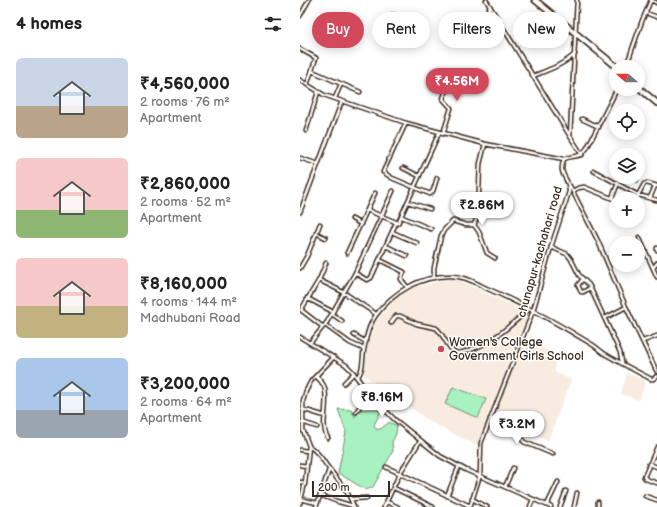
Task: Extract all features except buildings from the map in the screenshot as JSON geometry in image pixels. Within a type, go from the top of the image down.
[{"type":"highway","points":[[535,0],[609,61]]},
{"type":"highway","points":[[645,90],[657,100]]},
{"type":"highway","points":[[645,93],[657,103]]},
{"type":"street","points":[[300,16],[309,0]]},
{"type":"street","points":[[486,0],[582,155]]},
{"type":"street","points":[[570,136],[575,54],[574,32],[577,0]]},
{"type":"street","points":[[629,60],[651,0],[657,3]]},
{"type":"street","points":[[487,12],[490,6]]},
{"type":"street","points":[[646,13],[657,17]]},
{"type":"street","points":[[300,49],[316,57],[307,84]]},
{"type":"street","points":[[534,76],[568,61],[575,54]]},
{"type":"street","points":[[443,70],[442,79],[447,86],[443,99],[451,108],[444,134]]},
{"type":"street","points":[[312,71],[360,92]]},
{"type":"street","points":[[300,80],[318,92],[438,133],[485,144],[564,159],[582,155],[614,96]]},
{"type":"street","points":[[335,98],[341,84]]},
{"type":"street","points":[[306,131],[318,92]]},
{"type":"street","points":[[300,212],[342,101]]},
{"type":"street","points":[[582,119],[598,127]]},
{"type":"street","points":[[406,123],[383,172],[392,178],[430,194],[433,191],[437,178]]},
{"type":"street","points":[[355,273],[364,279],[369,279],[380,260],[396,223],[398,223],[402,216],[438,133]]},
{"type":"street","points":[[474,225],[478,215],[480,164],[485,144]]},
{"type":"street","points":[[300,158],[318,164]]},
{"type":"street","name":"chunapur-kachahari road","points":[[470,507],[480,475],[481,443],[533,311],[568,192],[568,181],[563,176],[562,170],[564,159]]},
{"type":"street","points":[[403,168],[419,176]]},
{"type":"street","points":[[594,171],[609,179]]},
{"type":"street","points":[[615,192],[618,184],[633,192]]},
{"type":"street","points":[[640,192],[644,184],[656,186],[650,198]]},
{"type":"street","points":[[569,185],[599,243],[626,307],[657,372]]},
{"type":"street","points":[[573,191],[584,187],[609,197]]},
{"type":"street","points":[[310,343],[324,326],[355,273],[392,191]]},
{"type":"street","points":[[347,253],[375,193]]},
{"type":"street","points":[[645,197],[657,200]]},
{"type":"street","points":[[408,202],[430,209]]},
{"type":"street","points":[[367,210],[396,223]]},
{"type":"street","points":[[402,216],[431,229]]},
{"type":"street","points":[[352,219],[361,224]]},
{"type":"street","points":[[434,278],[440,240],[444,230],[453,220],[466,225],[474,225]]},
{"type":"street","points":[[300,267],[307,256],[320,224]]},
{"type":"street","points":[[474,225],[479,232],[487,253],[495,258]]},
{"type":"street","points":[[392,232],[417,243]]},
{"type":"street","points":[[316,233],[326,238]]},
{"type":"street","points":[[386,246],[407,256]]},
{"type":"street","points":[[551,248],[567,254],[577,271],[590,288],[620,352],[622,363]]},
{"type":"street","points":[[645,250],[657,277]]},
{"type":"street","points":[[380,260],[404,272],[401,279],[407,287]]},
{"type":"street","points":[[326,263],[319,280],[307,298],[301,311],[350,343],[364,349]]},
{"type":"street","points":[[653,268],[657,263]]},
{"type":"street","points":[[357,378],[363,369],[364,349],[369,329],[376,314],[407,287],[434,278],[449,276],[464,278],[496,292],[533,311],[595,346],[605,354],[651,379],[657,376]]},
{"type":"street","points":[[583,279],[578,284],[581,292],[590,288]]},
{"type":"street","points":[[319,280],[344,293],[376,314]]},
{"type":"street","points":[[307,298],[342,321]]},
{"type":"street","points":[[605,318],[626,307]]},
{"type":"street","points":[[391,323],[396,316],[400,316],[417,324],[436,328],[453,351],[460,353],[483,345],[507,328],[529,309]]},
{"type":"street","points":[[354,335],[366,342]]},
{"type":"street","points":[[643,341],[657,336]]},
{"type":"street","points":[[300,337],[346,366],[354,373],[369,394],[394,419],[440,456],[551,507]]},
{"type":"street","points":[[334,358],[316,376],[306,390],[302,409],[301,429],[309,446],[320,454],[329,469],[340,481],[351,499],[353,506]]},
{"type":"street","points":[[344,383],[354,373]]},
{"type":"street","points":[[316,376],[325,389],[326,433],[328,438]]},
{"type":"street","points":[[356,412],[369,394]]},
{"type":"street","points":[[302,409],[325,416]]},
{"type":"street","points":[[490,419],[516,432],[524,442],[553,454]]},
{"type":"street","points":[[302,422],[317,427]]},
{"type":"street","points":[[384,507],[388,502],[400,474],[420,441]]},
{"type":"street","points":[[300,503],[305,483],[309,446]]},
{"type":"street","points":[[657,447],[644,475],[644,478],[657,483]]},
{"type":"street","points":[[300,450],[308,451]]},
{"type":"street","points":[[649,464],[657,467]]},
{"type":"street","points":[[300,465],[307,466]]},
{"type":"street","points":[[446,496],[459,466]]},
{"type":"street","points":[[386,467],[470,507]]},
{"type":"street","points":[[505,487],[513,468]]},
{"type":"street","points":[[316,507],[329,469]]},
{"type":"street","points":[[300,482],[305,483]]},
{"type":"street","points":[[547,505],[558,482]]},
{"type":"street","points":[[394,488],[433,507]]},
{"type":"street","points":[[560,507],[566,491]]},
{"type":"street","points":[[574,507],[577,494]]},
{"type":"street","points":[[320,495],[353,506]]},
{"type":"street","points":[[645,496],[657,500]]},
{"type":"street","points":[[351,499],[367,498]]},
{"type":"street","points":[[300,499],[317,503]]},
{"type":"street","points":[[472,499],[487,507]]},
{"type":"street","points":[[530,507],[533,499]]},
{"type":"street","points":[[388,502],[398,507]]},
{"type":"street","points":[[598,502],[598,507]]},
{"type":"shaded area","name":"Women's College Government Girls School","points":[[454,278],[529,313],[477,446],[429,421],[361,373],[373,325],[402,290]]},
{"type":"shaded area","points":[[524,343],[555,353],[555,372],[571,380],[548,441],[522,430],[523,428],[519,426],[517,431],[494,417]]},
{"type":"shaded area","points":[[627,373],[646,381],[639,400],[621,394]]},
{"type":"green space","points":[[453,387],[486,399],[478,418],[445,404]]},
{"type":"green space","points":[[338,409],[351,410],[355,417],[360,410],[373,409],[381,411],[374,425],[377,430],[389,422],[397,426],[396,434],[392,442],[393,451],[373,487],[366,490],[338,473],[346,432]]},
{"type":"place","name":"Women's College Government Girls School","points":[[441,349]]}]
